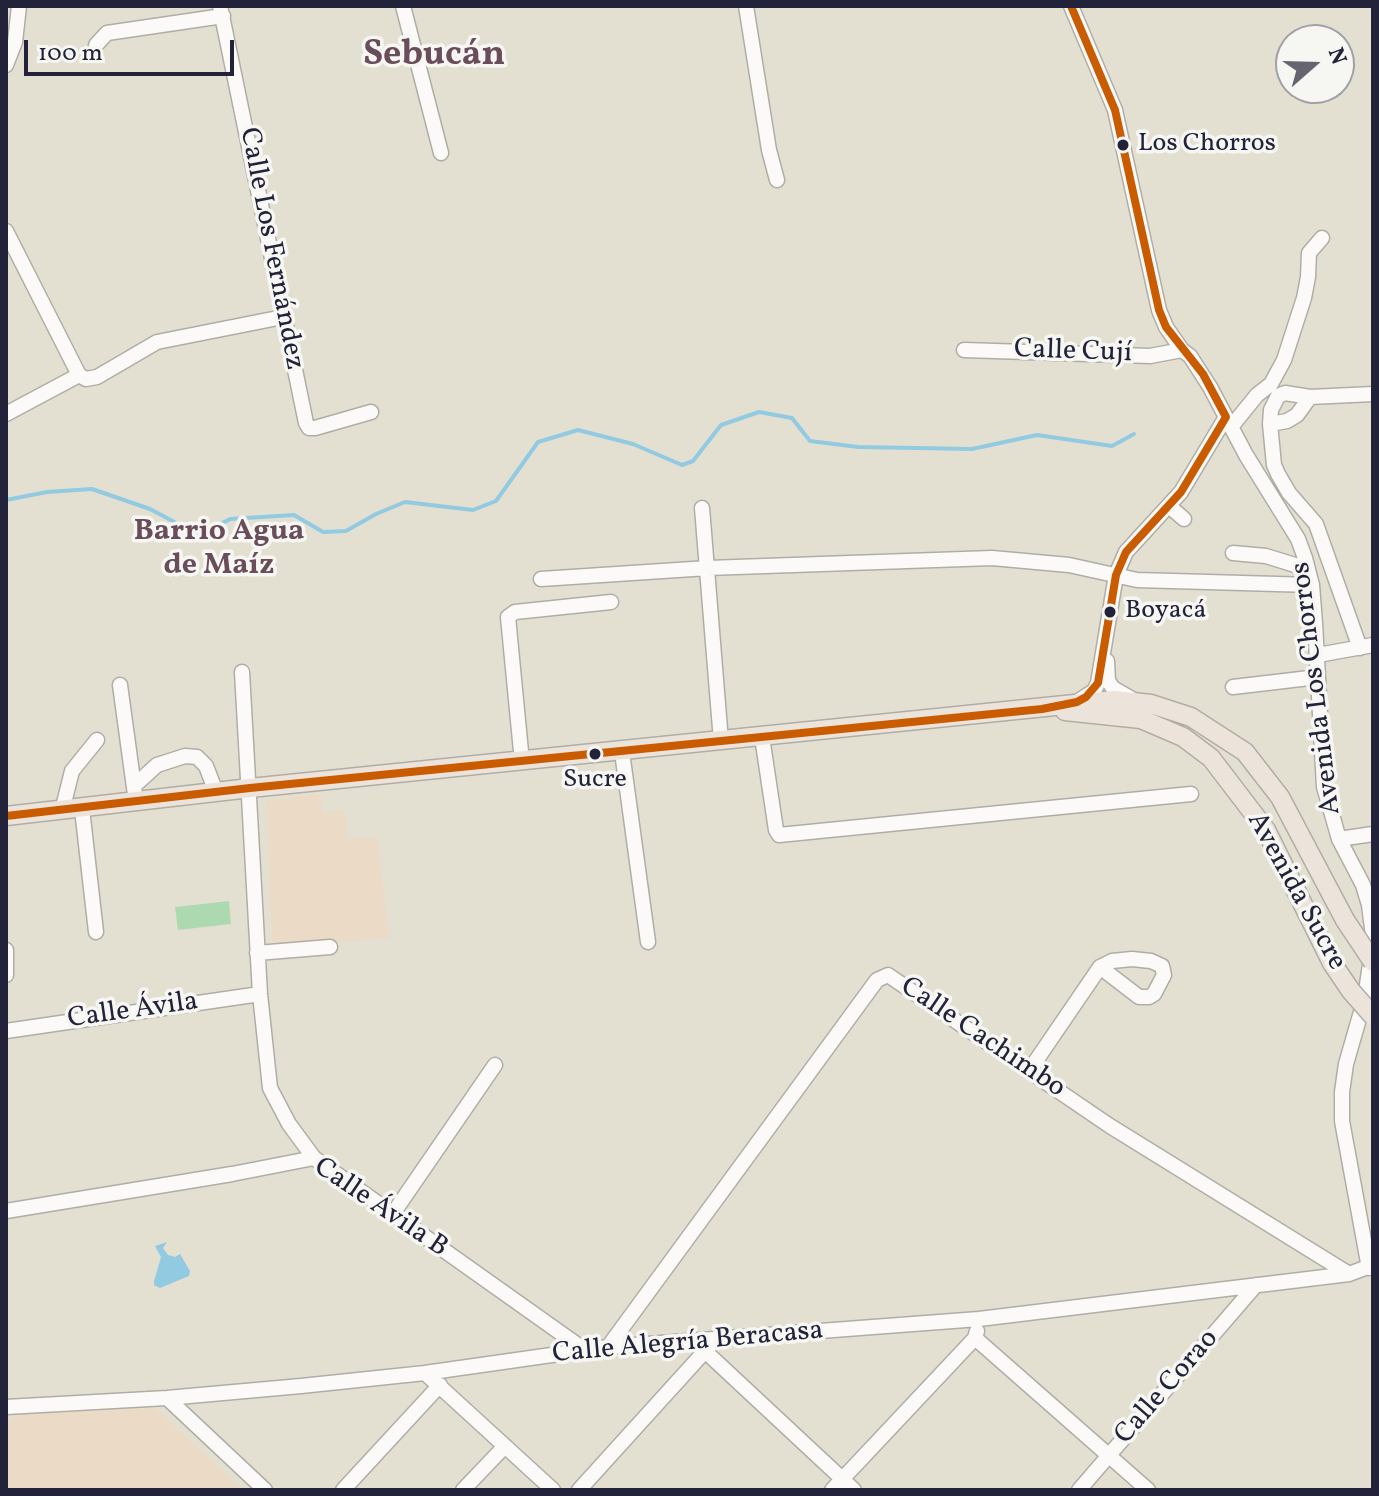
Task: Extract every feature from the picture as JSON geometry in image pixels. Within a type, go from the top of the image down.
[{"type":"main road","name":"Avenida Sucre","points":[[6,816],[82,809],[136,794],[216,792],[1114,700],[1151,704],[1191,717],[1245,752],[1280,797],[1345,920],[1373,962]]},
{"type":"main road","name":"Avenida Sucre","points":[[1042,709],[1141,719],[1183,737],[1211,758],[1266,830],[1332,963],[1373,1016]]},
{"type":"street","points":[[7,60],[15,42],[19,6]]},
{"type":"street","points":[[403,6],[441,153]]},
{"type":"street","points":[[746,6],[769,150],[777,180]]},
{"type":"street","name":"Avenida Los Chorros","points":[[1071,6],[1115,110],[1159,310],[1166,327],[1203,374],[1251,463],[1298,539],[1308,569],[1318,655],[1324,787],[1339,839],[1363,885],[1373,936]]},
{"type":"street","points":[[96,45],[100,37],[107,33],[221,11]]},
{"type":"street","name":"Calle Los Fernández","points":[[221,11],[283,317],[309,428],[371,412]]},
{"type":"street","points":[[6,231],[10,247],[79,375],[86,379],[97,377],[157,342],[283,317]]},
{"type":"street","points":[[1077,702],[1094,691],[1098,683],[1116,575],[1126,552],[1169,506],[1229,422],[1271,384],[1284,360],[1304,298],[1309,253],[1322,238]]},
{"type":"street","name":"Calle Cují","points":[[964,350],[1150,356],[1182,350]]},
{"type":"street","points":[[6,414],[79,375]]},
{"type":"street","points":[[1318,655],[1367,647],[1316,524],[1283,484],[1274,465],[1271,410],[1278,396],[1285,393],[1310,397],[1373,394]]},
{"type":"street","points":[[1270,424],[1287,421],[1297,415],[1310,397]]},
{"type":"street","points":[[1251,463],[1274,453]]},
{"type":"street","points":[[1169,506],[1184,519]]},
{"type":"street","points":[[702,508],[721,741]]},
{"type":"street","points":[[1233,553],[1266,556],[1308,569]]},
{"type":"street","points":[[541,579],[708,568],[992,558],[1069,565],[1137,580],[1312,585]]},
{"type":"street","points":[[522,762],[508,617],[515,612],[611,602]]},
{"type":"street","points":[[1105,640],[1108,681],[1113,688],[1127,698],[1151,704]]},
{"type":"street","points":[[242,672],[257,953],[270,1088],[289,1124],[314,1158]]},
{"type":"street","points":[[1233,687],[1318,677]]},
{"type":"street","points":[[120,685],[136,794]]},
{"type":"street","points":[[762,737],[779,835],[1191,794]]},
{"type":"street","points":[[62,811],[72,771],[97,740]]},
{"type":"street","points":[[622,752],[648,942]]},
{"type":"street","points":[[136,794],[157,765],[185,756],[197,757],[206,766],[216,792]]},
{"type":"street","points":[[82,809],[96,932]]},
{"type":"street","points":[[1339,839],[1373,834]]},
{"type":"street","points":[[1371,1267],[1342,1121],[1342,1092],[1346,1064],[1365,998],[1373,945]]},
{"type":"street","points":[[257,953],[330,947]]},
{"type":"street","points":[[6,950],[6,975]]},
{"type":"street","points":[[1029,1071],[1100,967]]},
{"type":"street","name":"Calle Cachimbo","points":[[608,1347],[882,976],[888,975],[1110,1126],[1349,1274]]},
{"type":"street","name":"Calle Ávila","points":[[6,1031],[260,994]]},
{"type":"street","points":[[392,1215],[495,1065]]},
{"type":"street","name":"Calle Ávila B","points":[[6,1211],[314,1158],[586,1351]]},
{"type":"street","name":"Calle Alegría Beracasa","points":[[6,1407],[167,1398],[425,1373],[608,1347],[979,1319],[1349,1274],[1371,1267]]},
{"type":"street","name":"Calle Corao","points":[[1079,1490],[1256,1285]]},
{"type":"street","points":[[837,1484],[975,1338],[979,1319]]},
{"type":"street","points":[[975,1338],[1148,1490]]},
{"type":"street","points":[[579,1490],[716,1339]]},
{"type":"street","points":[[706,1352],[837,1484],[854,1490]]},
{"type":"street","points":[[425,1373],[553,1490]]},
{"type":"street","points":[[343,1490],[440,1385]]},
{"type":"street","points":[[167,1398],[265,1490]]},
{"type":"street","points":[[463,1490],[505,1446]]},
{"type":"shaded area","points":[[321,794],[322,813],[344,810],[348,839],[377,837],[389,938],[272,945],[267,800]]},
{"type":"shaded area","points":[[155,1408],[243,1490],[6,1489],[6,1427],[15,1415]]},
{"type":"green space","points":[[229,901],[231,924],[178,930],[175,907]]},
{"type":"water","points":[[167,1242],[163,1248],[168,1255],[175,1257],[180,1254],[190,1271],[189,1276],[160,1288],[154,1285],[161,1257],[155,1246]]},
{"type":"waterway","points":[[6,500],[47,492],[92,489],[150,509],[199,535],[230,519],[294,515],[323,532],[346,531],[405,502],[473,510],[496,501],[538,442],[578,430],[633,444],[682,465],[693,461],[721,425],[759,412],[792,418],[810,441],[858,447],[972,449],[1037,435],[1112,446],[1134,434]]},
{"type":"transit line","points":[[6,816],[250,788],[1042,709],[1077,702],[1086,697],[1098,683],[1116,575],[1126,552],[1181,492],[1226,417],[1203,374],[1166,327],[1159,310],[1115,110],[1071,6]]},
{"type":"place","name":"Los Chorros","points":[[1123,145]]},
{"type":"place","name":"Boyacá","points":[[1110,612]]},
{"type":"place","name":"Sucre","points":[[595,754]]},
{"type":"district","name":"Sebucán","points":[[434,57]]},
{"type":"district","name":"Barrio Agua de Maíz","points":[[219,550]]}]
